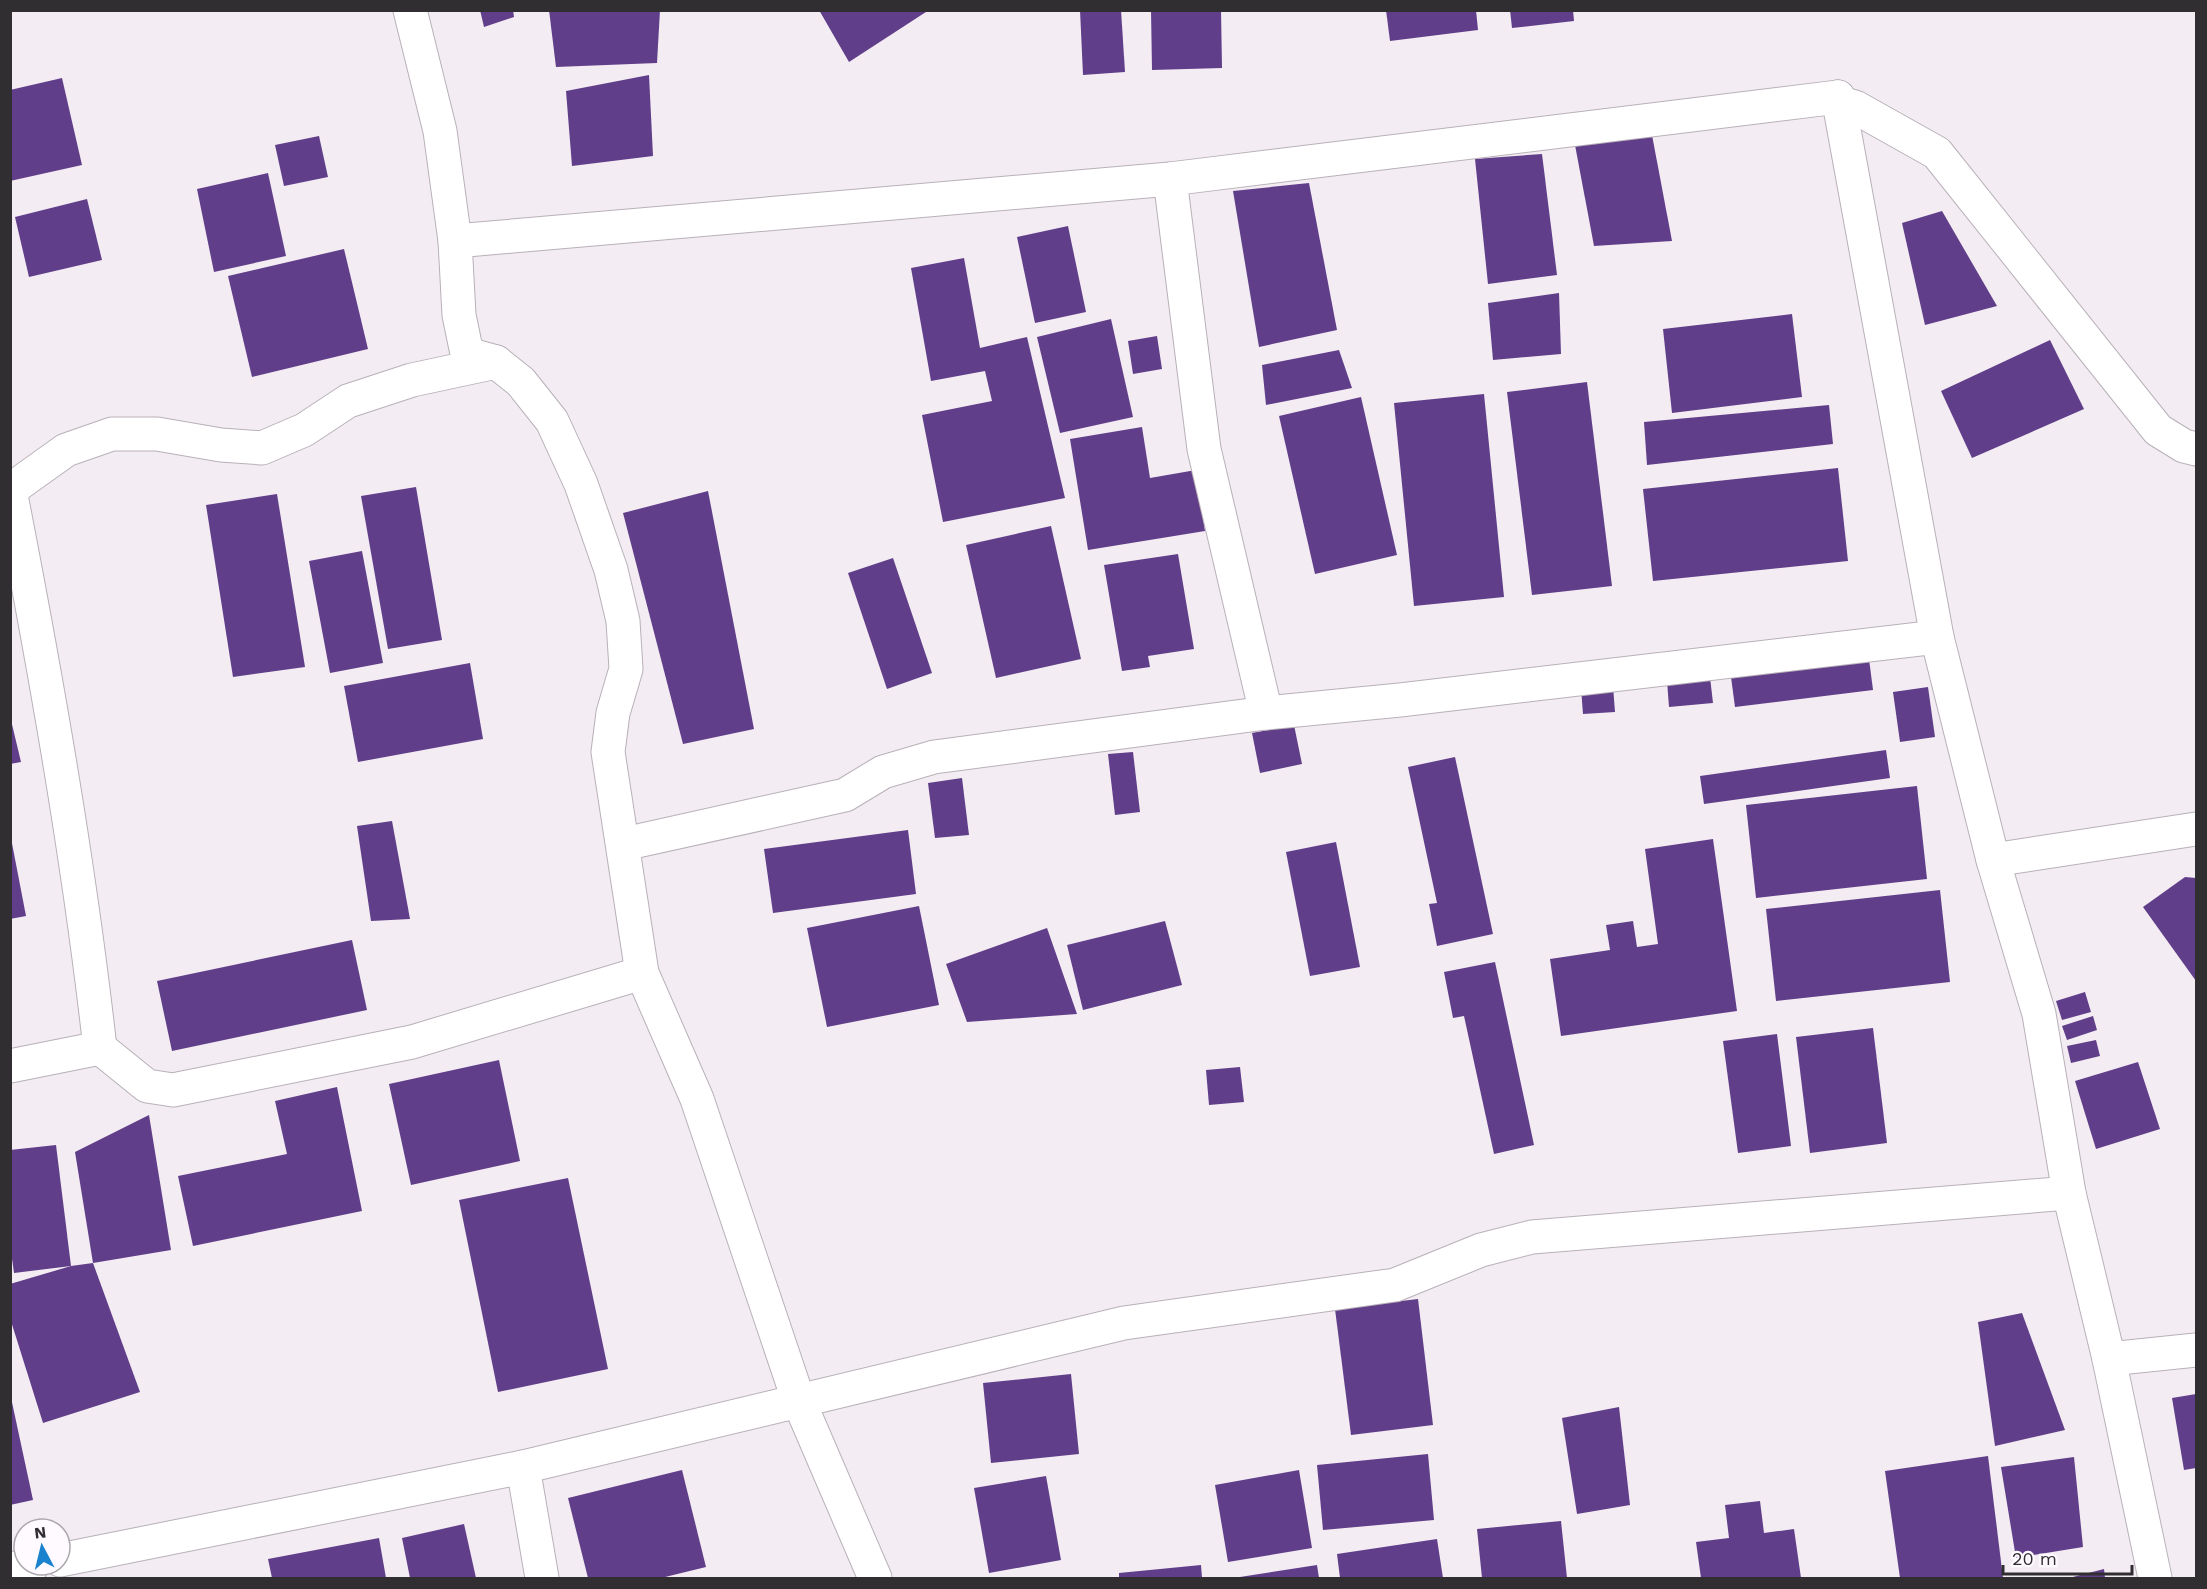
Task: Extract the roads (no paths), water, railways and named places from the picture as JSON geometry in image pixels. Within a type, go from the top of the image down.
[{"type":"street","points":[[410,10],[440,131],[455,241],[459,315],[466,349],[474,357],[496,362],[521,382],[552,421],[581,484],[611,570],[623,621],[626,669],[614,713],[608,752],[624,844],[642,973],[697,1099],[798,1399],[875,1578]]},
{"type":"street","points":[[455,241],[1170,179],[1838,97]]},
{"type":"street","points":[[1838,97],[1841,103],[1855,107],[1937,153],[2158,430],[2184,446],[2196,449]]},
{"type":"street","points":[[1838,97],[1937,636],[1993,860],[2039,1014],[2069,1193],[2109,1359],[2155,1578]]},
{"type":"street","points":[[1170,179],[1204,449],[1266,712]]},
{"type":"street","points":[[496,362],[412,380],[348,401],[304,430],[262,448],[221,445],[157,434],[112,434],[66,450],[10,490],[34,613],[91,974],[100,1048],[147,1086],[173,1090],[412,1042],[642,973]]},
{"type":"street","points":[[624,844],[845,795],[883,772],[934,757],[1266,712],[1400,700],[1937,636]]},
{"type":"street","points":[[1993,860],[2196,829]]},
{"type":"street","points":[[10,1066],[100,1048]]},
{"type":"street","points":[[72,1558],[523,1467],[798,1399],[1124,1323],[1395,1284],[1481,1250],[1532,1237],[2069,1193]]},
{"type":"street","points":[[2109,1359],[2196,1350]]},
{"type":"street","points":[[523,1467],[542,1578]]}]
